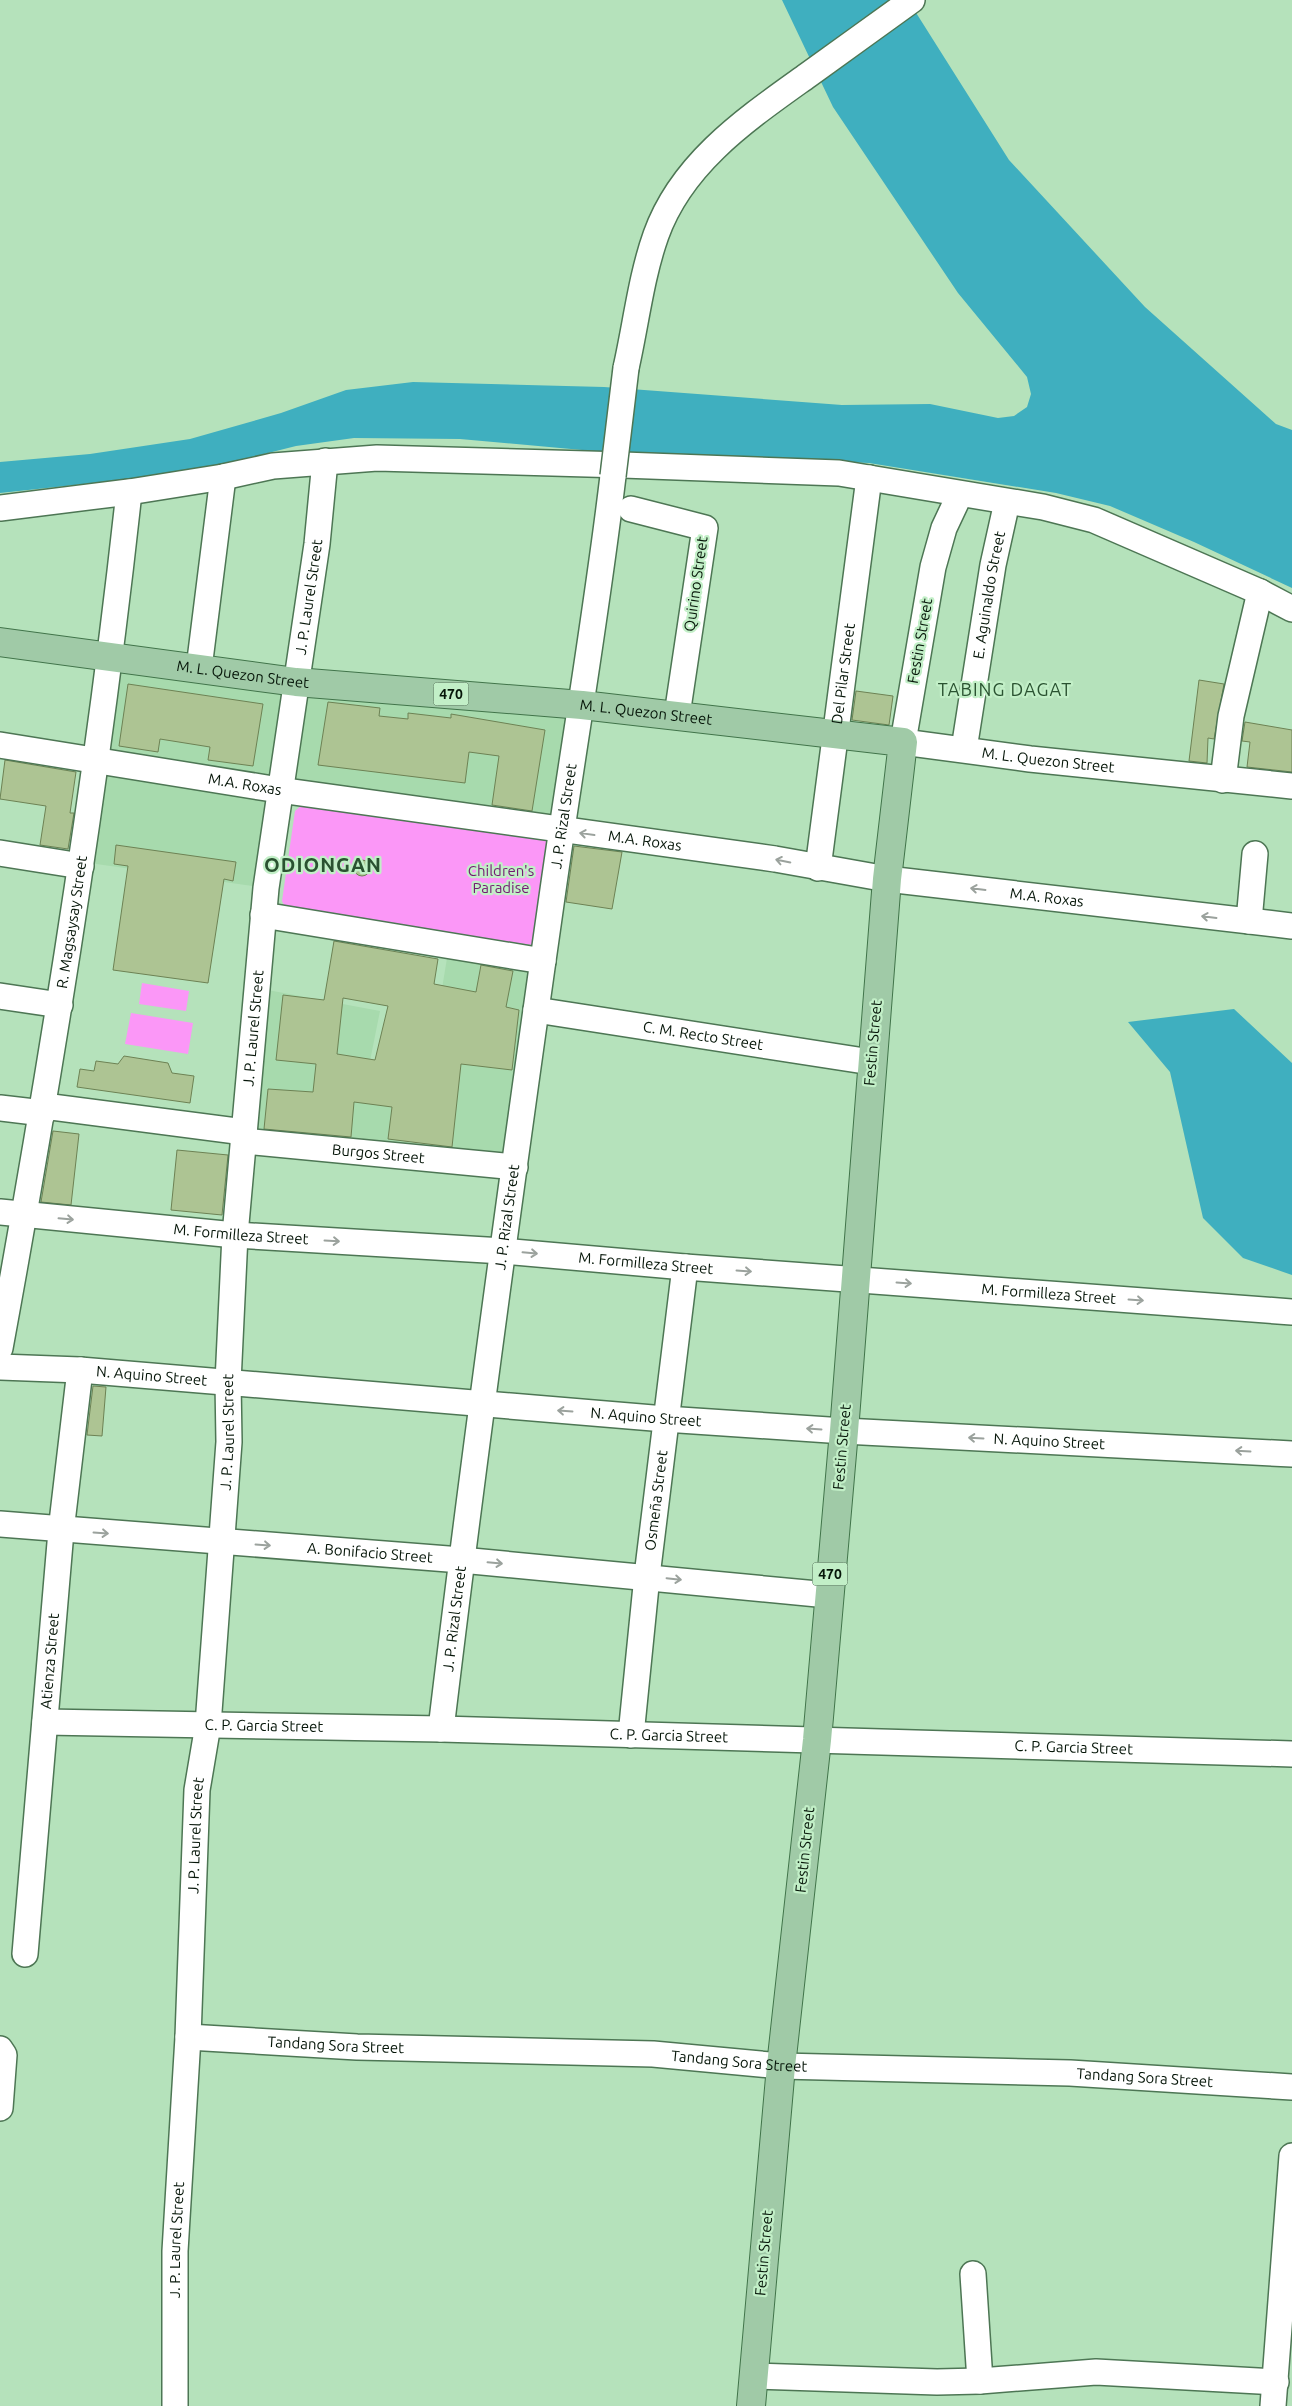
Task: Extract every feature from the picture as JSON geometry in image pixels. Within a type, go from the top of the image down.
[{"type":"main road","name":"M. L. Quezon Street","points":[[0,642],[296,682],[582,705],[904,742]]},
{"type":"main road","name":"Festin Street","points":[[751,2406],[781,2066],[817,1740],[828,1595],[844,1431],[871,1062],[887,879],[904,742]]},
{"type":"street","name":"J. P. Rizal Street","points":[[442,1729],[481,1405],[543,961],[582,705],[626,368],[656,234],[677,191],[708,154],[737,128],[788,89],[912,0]]},
{"type":"street","points":[[0,508],[129,492],[223,477],[273,466],[377,458],[623,464],[839,473],[1042,507],[1094,520],[1260,592],[1292,609]]},
{"type":"street","name":"J. P. Laurel Street","points":[[175,2406],[175,2250],[188,2037],[197,1790],[208,1725],[229,1442],[228,1382],[235,1235],[263,916],[279,790],[317,544],[324,461]]},
{"type":"street","points":[[199,668],[223,477]]},
{"type":"street","name":"Del Pilar Street","points":[[818,868],[869,478]]},
{"type":"street","name":"R. Magsaysay Street","points":[[0,1348],[44,1109],[81,866],[112,656],[129,492]]},
{"type":"street","name":"Festin Street","points":[[904,742],[932,567],[944,528],[960,494]]},
{"type":"street","name":"E. Aguinaldo Street","points":[[964,749],[994,565],[1007,502]]},
{"type":"street","name":"Quirino Street","points":[[631,509],[705,528],[677,715]]},
{"type":"street","points":[[1223,780],[1231,716],[1260,592]]},
{"type":"street","name":"M. L. Quezon Street","points":[[904,742],[1030,759],[1292,786]]},
{"type":"street","name":"M.A. Roxas","points":[[0,744],[279,790],[775,859],[887,879],[1292,926]]},
{"type":"street","points":[[0,853],[81,866]]},
{"type":"street","points":[[1249,921],[1255,854]]},
{"type":"street","points":[[263,916],[543,961]]},
{"type":"street","points":[[0,996],[60,1005]]},
{"type":"street","name":"C. M. Recto Street","points":[[536,1010],[871,1062]]},
{"type":"street","name":"Burgos Street","points":[[0,1108],[44,1109],[244,1136],[515,1167]]},
{"type":"street","name":"M. Formilleza Street","points":[[0,1212],[235,1235],[503,1251],[856,1280],[1292,1312]]},
{"type":"street","name":"Osmeña Street","points":[[631,1735],[647,1576],[684,1266]]},
{"type":"street","name":"N. Aquino Street","points":[[0,1367],[80,1370],[665,1419],[844,1431],[1292,1454]]},
{"type":"street","name":"Atienza Street","points":[[25,1954],[62,1531],[80,1370]]},
{"type":"street","name":"A. Bonifacio Street","points":[[0,1524],[62,1531],[461,1560],[647,1576],[828,1595]]},
{"type":"street","name":"C. P. Garcia Street","points":[[45,1722],[442,1729],[1292,1754]]},
{"type":"street","name":"Tandang Sora Street","points":[[188,2037],[357,2047],[653,2054],[781,2066],[1070,2073],[1292,2087]]},
{"type":"street","points":[[0,2049],[4,2055],[0,2108]]},
{"type":"street","points":[[1273,2406],[1292,2156]]},
{"type":"street","points":[[973,2274],[980,2381]]},
{"type":"street","points":[[753,2376],[874,2381],[980,2381],[1096,2372],[1276,2382]]},
{"type":"shaded area","points":[[112,655],[582,705],[562,830],[279,790],[266,888],[82,862]]},
{"type":"shaded area","points":[[449,946],[543,961],[515,1167],[243,1141],[257,988],[380,1011],[370,1061],[387,1066],[438,1013]]},
{"type":"green space","name":"Children's Paradise","points":[[303,804],[546,839],[549,845],[533,945],[398,927],[285,907],[282,901],[295,811]]},
{"type":"green space","points":[[142,983],[189,991],[186,1011],[139,1004]]},
{"type":"green space","points":[[131,1013],[193,1023],[188,1054],[125,1044]]},
{"type":"water","points":[[782,0],[908,0],[1009,160],[1145,307],[1276,424],[1292,430],[1292,588],[1194,542],[1110,506],[1056,493],[869,463],[593,451],[460,439],[354,438],[296,446],[209,468],[168,475],[0,493],[0,462],[90,454],[190,439],[281,413],[346,390],[413,382],[604,387],[842,405],[930,404],[998,418],[1014,416],[1027,407],[1031,394],[1027,377],[958,293],[833,107]]},
{"type":"water","points":[[1234,1009],[1292,1063],[1292,1275],[1243,1258],[1203,1218],[1170,1072],[1128,1022]]},
{"type":"building","points":[[1199,680],[1224,684],[1214,739],[1208,738],[1207,763],[1189,761]]},
{"type":"building","points":[[128,684],[263,704],[253,766],[208,760],[210,747],[160,739],[158,752],[119,746]]},
{"type":"building","points":[[856,691],[893,696],[889,725],[852,720]]},
{"type":"building","points":[[328,702],[380,708],[379,716],[408,719],[408,713],[451,718],[451,714],[545,730],[532,811],[492,805],[499,756],[469,752],[465,783],[318,765]]},
{"type":"building","points":[[1245,722],[1292,730],[1292,772],[1247,767],[1250,742],[1242,741]]},
{"type":"building","points":[[5,760],[76,772],[70,813],[74,813],[68,849],[40,845],[46,806],[0,799]]},
{"type":"building","points":[[116,845],[236,862],[233,881],[224,879],[208,983],[113,970],[128,866],[114,864]]},
{"type":"building","points":[[574,846],[622,852],[612,909],[566,902]]},
{"type":"building","points":[[359,860],[365,860],[370,865],[368,874],[359,876],[354,871],[354,865]]},
{"type":"building","points":[[334,941],[438,959],[434,984],[476,992],[481,965],[513,971],[506,1007],[519,1010],[512,1070],[461,1064],[452,1147],[388,1139],[392,1107],[354,1102],[351,1137],[264,1129],[268,1089],[313,1092],[316,1064],[276,1060],[283,995],[324,1000]],"holes":[[[343,998],[388,1006],[375,1060],[337,1054]]]},
{"type":"building","points":[[124,1056],[168,1063],[172,1073],[194,1076],[190,1103],[77,1087],[80,1069],[94,1071],[96,1061],[118,1064]]},
{"type":"building","points":[[53,1131],[79,1134],[71,1205],[41,1202]]},
{"type":"building","points":[[177,1150],[228,1155],[222,1215],[171,1210]]},
{"type":"building","points":[[93,1386],[106,1387],[102,1436],[87,1435]]},
{"type":"district","name":"TABING DAGAT","points":[[1005,690]]},
{"type":"district","name":"ODIONGAN","points":[[323,865]]}]
